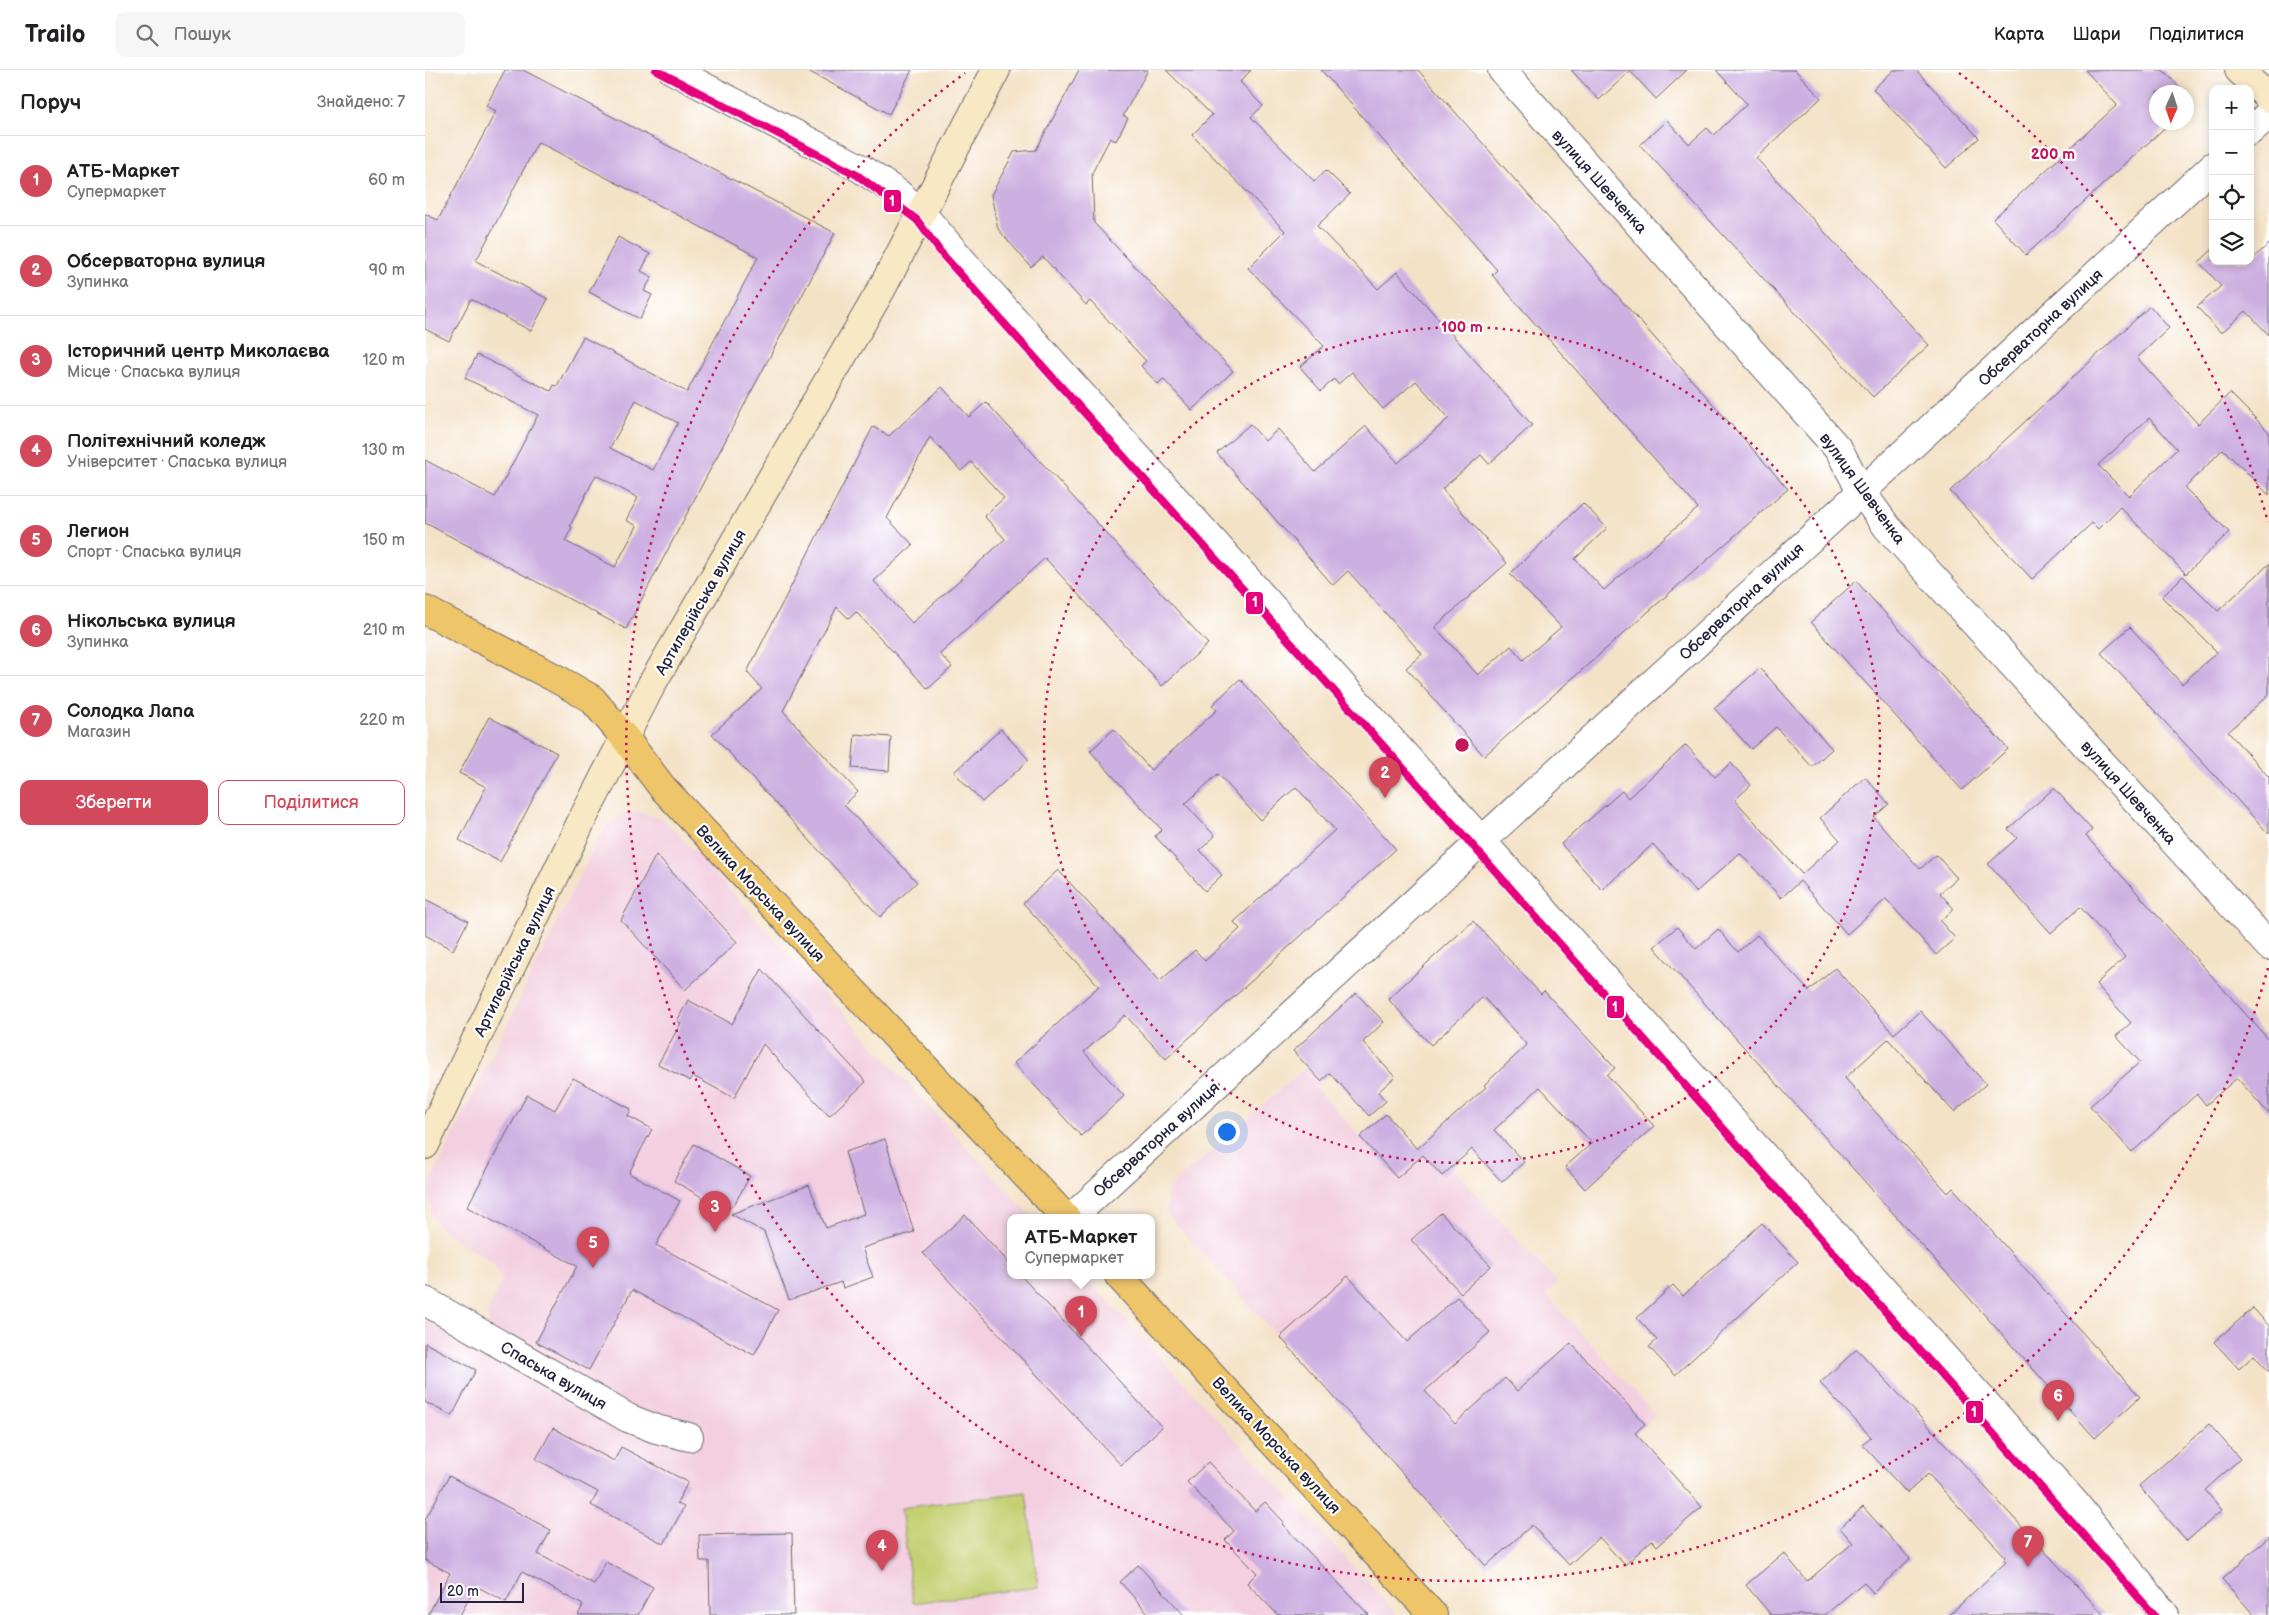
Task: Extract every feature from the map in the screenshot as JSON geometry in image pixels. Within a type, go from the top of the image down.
[{"type":"highway","name":"Велика Морська вулиця","points":[[425,610],[559,680],[591,700],[625,738],[662,787],[1062,1214]]},
{"type":"highway","name":"Велика Морська вулиця","points":[[1122,1279],[1433,1615]]},
{"type":"street","points":[[672,70],[859,168],[899,194],[921,213],[2073,1502],[2165,1615]]},
{"type":"street","name":"Артилерійська вулиця","points":[[425,1145],[581,822],[653,682],[881,290],[996,70]]},
{"type":"street","name":"вулиця Шевченка","points":[[1501,70],[1839,450],[1861,491],[1887,527],[2269,946]]},
{"type":"street","points":[[2239,70],[2269,98]]},
{"type":"street","points":[[2251,130],[2269,114]]},
{"type":"street","name":"Обсерваторна вулиця","points":[[1075,1214],[2209,170]]},
{"type":"street","name":"Спаська вулиця","points":[[425,1301],[628,1418],[656,1429],[689,1438]]},
{"type":"shaded area","points":[[641,812],[664,820],[1028,1214],[1007,1214],[1007,1279],[1088,1279],[1398,1615],[425,1615],[425,1316],[489,1323],[487,1314],[502,1280],[493,1263],[443,1231],[432,1216],[428,1187],[593,848],[607,826],[626,813]]},
{"type":"shaded area","points":[[1307,1066],[1321,1081],[1315,1087],[1397,1177],[1423,1155],[1442,1176],[1452,1167],[1557,1283],[1546,1294],[1655,1415],[1486,1566],[1166,1213],[1168,1189]]},
{"type":"green space","points":[[1026,1492],[1038,1587],[913,1603],[901,1508]]},
{"type":"building","points":[[505,70],[523,70],[835,233],[626,629],[425,523],[425,460],[495,497],[538,415],[465,378],[477,355],[551,391],[554,385],[557,386],[583,337],[687,392],[758,257],[538,142],[476,261],[548,299],[531,331],[471,299],[449,341],[425,329],[425,214],[438,220],[496,111],[486,106]],"holes":[[[636,400],[678,423],[653,470],[610,448]],[[596,475],[638,498],[626,520],[637,526],[615,567],[565,541],[572,527],[570,526]]]},
{"type":"building","points":[[806,70],[912,70],[889,114]]},
{"type":"building","points":[[1079,70],[1148,70],[1123,116],[1128,118],[1116,141],[1110,138],[1092,173],[1094,223],[1233,371],[1192,410],[1163,379],[1158,384],[1141,366],[1146,361],[1090,301],[1086,305],[1043,257],[1031,267],[998,229],[991,195],[1014,152],[1036,150]]},
{"type":"building","points":[[1166,70],[1251,70],[1240,82],[1263,106],[1251,117],[1314,181],[1326,170],[1350,194],[1317,226],[1378,289],[1397,272],[1532,425],[1489,464],[1481,455],[1442,489],[1507,563],[1435,627],[1478,675],[1511,646],[1523,660],[1561,627],[1510,574],[1583,503],[1607,528],[1575,559],[1604,590],[1698,508],[1492,275],[1497,270],[1321,70],[1418,70],[1788,489],[1484,756],[1406,668],[1422,654],[1348,571],[1333,585],[1217,453],[1250,424],[1265,441],[1278,429],[1315,472],[1366,426],[1398,463],[1449,418],[1416,381],[1383,409],[1352,372],[1338,384],[1334,379],[1321,391],[1300,367],[1324,346],[1248,268],[1285,231],[1192,135],[1212,115]]},
{"type":"building","points":[[1571,70],[1687,70],[1656,99],[1630,71],[1599,100]]},
{"type":"building","points":[[1716,70],[1795,70],[1821,98],[1756,158],[1929,345],[1873,397],[1640,145],[1667,120],[1689,144],[1707,128],[1714,135],[1747,104]]},
{"type":"building","points":[[1894,70],[1916,70],[1979,138],[1946,168],[1873,89]]},
{"type":"building","points":[[2085,70],[2163,70],[2177,85],[2149,85],[2149,130],[2162,130],[2026,255],[1993,219],[2117,105]]},
{"type":"building","points":[[618,237],[650,254],[641,271],[652,277],[644,291],[652,295],[640,319],[589,292]]},
{"type":"building","points":[[2269,244],[2269,335],[2246,311],[2221,333],[2197,307],[2221,286],[2199,262],[2209,253],[2209,265],[2254,265],[2254,257]]},
{"type":"building","points":[[2150,306],[2169,328],[2137,358],[2198,424],[2230,393],[2269,432],[2269,495],[2223,449],[2185,488],[2229,532],[2186,574],[2120,507],[2098,529],[2092,523],[2032,579],[1950,491]],"holes":[[[2149,418],[2177,449],[2129,496],[2098,465]]]},
{"type":"building","points":[[942,387],[969,417],[986,402],[1208,644],[1162,686],[1045,558],[940,654],[952,667],[928,689],[856,612],[849,619],[837,607],[783,711],[858,792],[844,805],[917,882],[880,917],[712,734],[762,689],[747,672],[873,427],[889,436]],"holes":[[[930,437],[961,471],[971,462],[1004,498],[984,516],[1005,539],[912,623],[874,581],[913,545],[887,518]]]},
{"type":"building","points":[[2269,564],[2269,694],[2228,732],[2269,777],[2269,834],[2101,653],[2130,627],[2182,684],[2217,652],[2162,597],[2183,576],[2218,611]]},
{"type":"building","points":[[1856,581],[2008,749],[1962,790],[1811,622]]},
{"type":"building","points":[[1760,668],[1832,749],[1812,767],[1776,727],[1751,749],[1714,708]]},
{"type":"building","points":[[1240,679],[1396,849],[1166,1059],[1125,1015],[1084,1052],[1124,1096],[1081,1136],[1014,1063],[1099,986],[1023,903],[1058,870],[1160,981],[1195,950],[1205,961],[1240,929],[1234,922],[1335,830],[1296,787],[1260,820],[1218,774],[1185,804],[1215,836],[1200,850],[1222,875],[1205,891],[1155,836],[1162,830],[1090,751],[1114,729],[1151,770],[1217,710],[1212,705]]},
{"type":"building","points":[[489,717],[557,753],[500,862],[459,840],[486,787],[459,773]]},
{"type":"building","points":[[1001,729],[1029,760],[982,802],[954,772]]},
{"type":"building","points":[[855,734],[891,737],[889,771],[852,768]]},
{"type":"building","points":[[1686,745],[1715,777],[1731,763],[1751,785],[1735,800],[1802,874],[1840,840],[1820,818],[1865,777],[1889,804],[1874,817],[1920,869],[1936,855],[1957,878],[1940,893],[1954,909],[1940,921],[1955,938],[1936,955],[1886,899],[1847,934],[1800,881],[1781,898],[1740,853],[1696,892],[1653,844],[1602,890],[1561,844],[1622,791],[1628,798]]},
{"type":"building","points":[[2054,788],[2092,830],[2086,836],[2269,1040],[2269,1114],[2237,1078],[2206,1105],[2197,1094],[2132,1152],[2090,1106],[2140,1062],[2116,1036],[2131,1023],[2096,984],[2125,957],[2080,907],[2051,933],[1988,864],[2017,838],[2008,829]]},
{"type":"building","points":[[656,855],[737,942],[685,990],[621,920]]},
{"type":"building","points":[[425,899],[468,921],[453,950],[425,935]]},
{"type":"building","points":[[1473,921],[1541,994],[1544,991],[1615,1068],[1607,1075],[1654,1126],[1585,1189],[1565,1167],[1592,1143],[1540,1087],[1494,1130],[1524,1162],[1502,1182],[1472,1149],[1442,1176],[1423,1155],[1397,1178],[1360,1137],[1386,1114],[1417,1149],[1486,1087],[1484,1085],[1527,1045],[1483,997],[1431,1045],[1388,999]]},
{"type":"building","points":[[1677,927],[1696,949],[1718,929],[1738,952],[1757,935],[1809,991],[1835,968],[1894,1034],[1920,1011],[1986,1084],[1954,1112],[1888,1039],[1845,1078],[1948,1193],[1953,1188],[2140,1397],[2095,1438],[1654,947]]},
{"type":"building","points":[[762,969],[866,1082],[829,1116],[763,1044],[734,1098],[693,1076],[690,1081],[658,1064],[681,1023],[677,1021],[688,1000],[732,1024]]},
{"type":"building","points":[[1356,993],[1384,1022],[1363,1042],[1395,1077],[1378,1092],[1386,1101],[1369,1116],[1330,1073],[1321,1081],[1293,1051]]},
{"type":"building","points":[[573,1078],[631,1109],[628,1116],[652,1129],[629,1173],[680,1201],[656,1245],[778,1310],[754,1355],[632,1290],[589,1370],[536,1342],[577,1266],[467,1207],[527,1095],[555,1110]]},
{"type":"building","points":[[885,1139],[914,1232],[862,1248],[873,1277],[843,1288],[841,1282],[789,1300],[764,1232],[731,1214],[809,1185],[826,1228],[864,1214],[845,1152]]},
{"type":"building","points":[[694,1144],[750,1176],[735,1203],[726,1211],[674,1181]]},
{"type":"building","points":[[1441,1213],[1491,1266],[1461,1293],[1411,1240]]},
{"type":"building","points":[[965,1215],[1007,1261],[1007,1279],[1024,1279],[1162,1427],[1121,1465],[923,1253]]},
{"type":"building","points":[[1762,1223],[1798,1262],[1675,1375],[1649,1347],[1657,1340],[1637,1318],[1673,1285],[1683,1296]]},
{"type":"building","points":[[1348,1276],[1407,1342],[1457,1297],[1490,1332],[1425,1391],[1455,1424],[1505,1378],[1517,1391],[1571,1343],[1645,1424],[1635,1433],[1702,1507],[1657,1546],[1652,1540],[1625,1565],[1599,1537],[1569,1565],[1532,1525],[1486,1566],[1280,1337]]},
{"type":"building","points":[[2253,1308],[2269,1326],[2269,1372],[2254,1355],[2239,1369],[2214,1342]]},
{"type":"building","points":[[425,1343],[476,1370],[452,1416],[425,1402]]},
{"type":"building","points":[[1857,1349],[2104,1615],[1949,1615],[2006,1562],[2004,1559],[2006,1557],[1928,1474],[1907,1493],[1862,1444],[1871,1437],[1820,1383]]},
{"type":"building","points":[[2209,1424],[2240,1459],[2205,1490],[2222,1510],[2187,1541],[2139,1486]]},
{"type":"building","points":[[553,1428],[614,1461],[621,1447],[688,1482],[677,1503],[684,1507],[664,1544],[591,1505],[598,1492],[536,1459]]},
{"type":"building","points":[[1208,1462],[1255,1511],[1265,1502],[1284,1522],[1282,1524],[1369,1615],[1278,1615],[1247,1583],[1257,1573],[1225,1540],[1234,1531],[1187,1482]]},
{"type":"building","points":[[449,1476],[551,1530],[538,1554],[594,1584],[606,1562],[653,1587],[638,1615],[578,1615],[583,1605],[522,1572],[506,1602],[476,1586],[460,1615],[428,1615],[450,1573],[425,1560],[425,1520]]},
{"type":"building","points":[[1863,1507],[1910,1559],[1873,1593],[1864,1582],[1825,1615],[1771,1615],[1746,1585],[1784,1553],[1807,1581],[1853,1543],[1840,1528]]},
{"type":"building","points":[[792,1533],[794,1615],[710,1615],[709,1561],[700,1561],[699,1535]]},
{"type":"building","points":[[2269,1537],[2269,1615],[2254,1615],[2222,1579]]},
{"type":"building","points":[[1138,1565],[1184,1615],[1150,1615],[1120,1582]]},
{"type":"transit line","name":"1","points":[[656,70],[857,175],[917,220],[942,254],[1474,847],[2154,1615]]},
{"type":"place","name":"Обсерваторна вулиця","points":[[1385,798]]},
{"type":"place","name":"Історичний центр Миколаєва","points":[[715,1232]]},
{"type":"place","name":"Легион","points":[[593,1268]]},
{"type":"place","name":"АТБ-Маркет","points":[[1081,1337]]},
{"type":"place","name":"Нікольська вулиця","points":[[2058,1421]]},
{"type":"place","name":"Солодка Лапа","points":[[2028,1567]]},
{"type":"place","name":"Політехнічний коледж","points":[[882,1571]]}]
